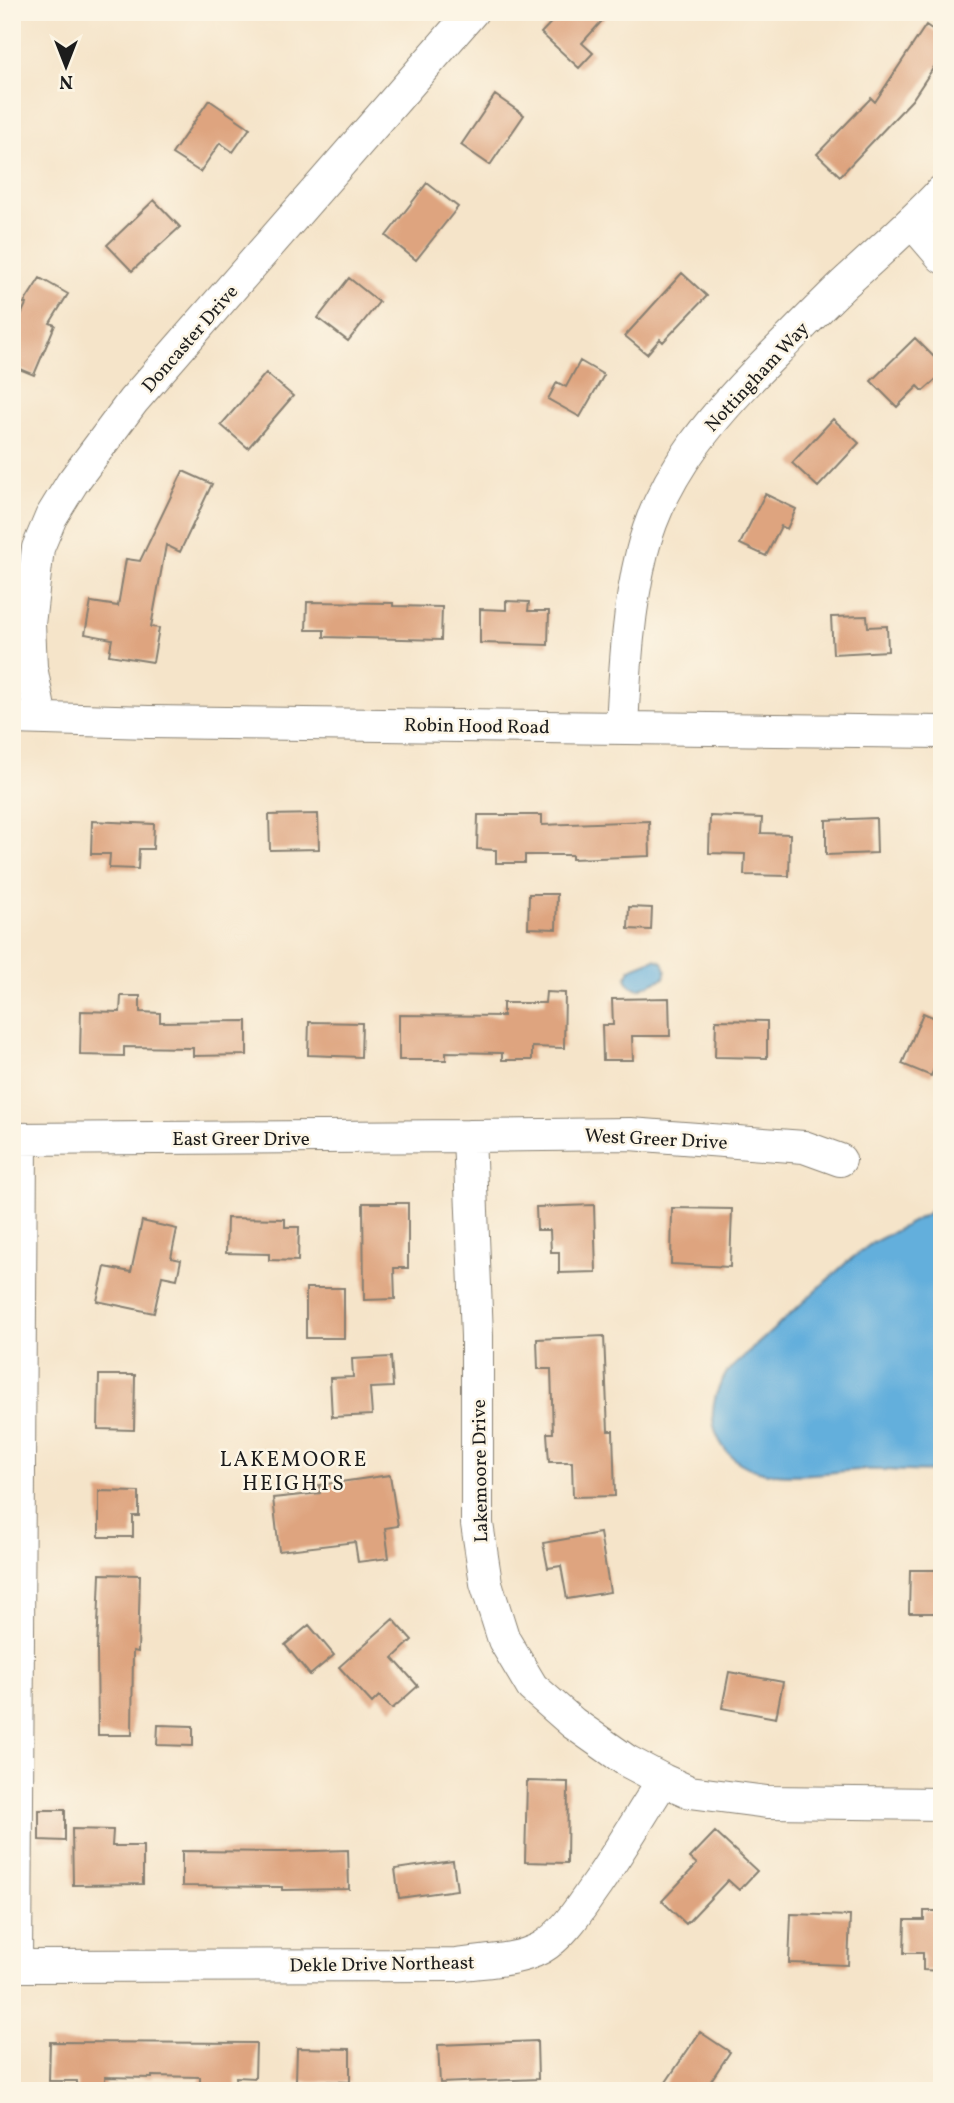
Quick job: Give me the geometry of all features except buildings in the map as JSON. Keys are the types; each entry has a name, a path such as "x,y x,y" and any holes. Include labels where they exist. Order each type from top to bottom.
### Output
{"street":[{"name":"Doncaster Drive","path":"27,719 31,667 29,624 38,548 51,517 72,483 133,401 472,12"},
{"name":"Nottingham Way","path":"622,727 631,613 642,551 674,474 736,392 941,192"},
{"path":"912,222 942,257"},
{"name":"Robin Hood Road","path":"27,719 942,732"},
{"name":"West Greer Drive","path":"469,1136 630,1133 804,1147 840,1160"},
{"name":"East Greer Drive","path":"17,1139 469,1136"},
{"name":"Lakemoore Drive","path":"469,1136 477,1336 477,1524 486,1583 504,1640 532,1687 573,1723 627,1761 690,1792 767,1802 942,1804"},
{"path":"14,1966 17,1139"},
{"name":"Dekle Drive Northeast","path":"14,1966 457,1965 512,1957 540,1948 557,1935 577,1913 663,1780"}],"water":[{"path":"655,959 663,962 666,970 664,978 639,989 630,986 626,978 630,969"},
{"path":"942,1197 942,1471 861,1470 800,1475 759,1471 741,1464 727,1452 714,1425 714,1401 727,1372 847,1262 872,1243 927,1214"}],"district":[{"name":"LAKEMOORE HEIGHTS","path":"294,1471"}]}
